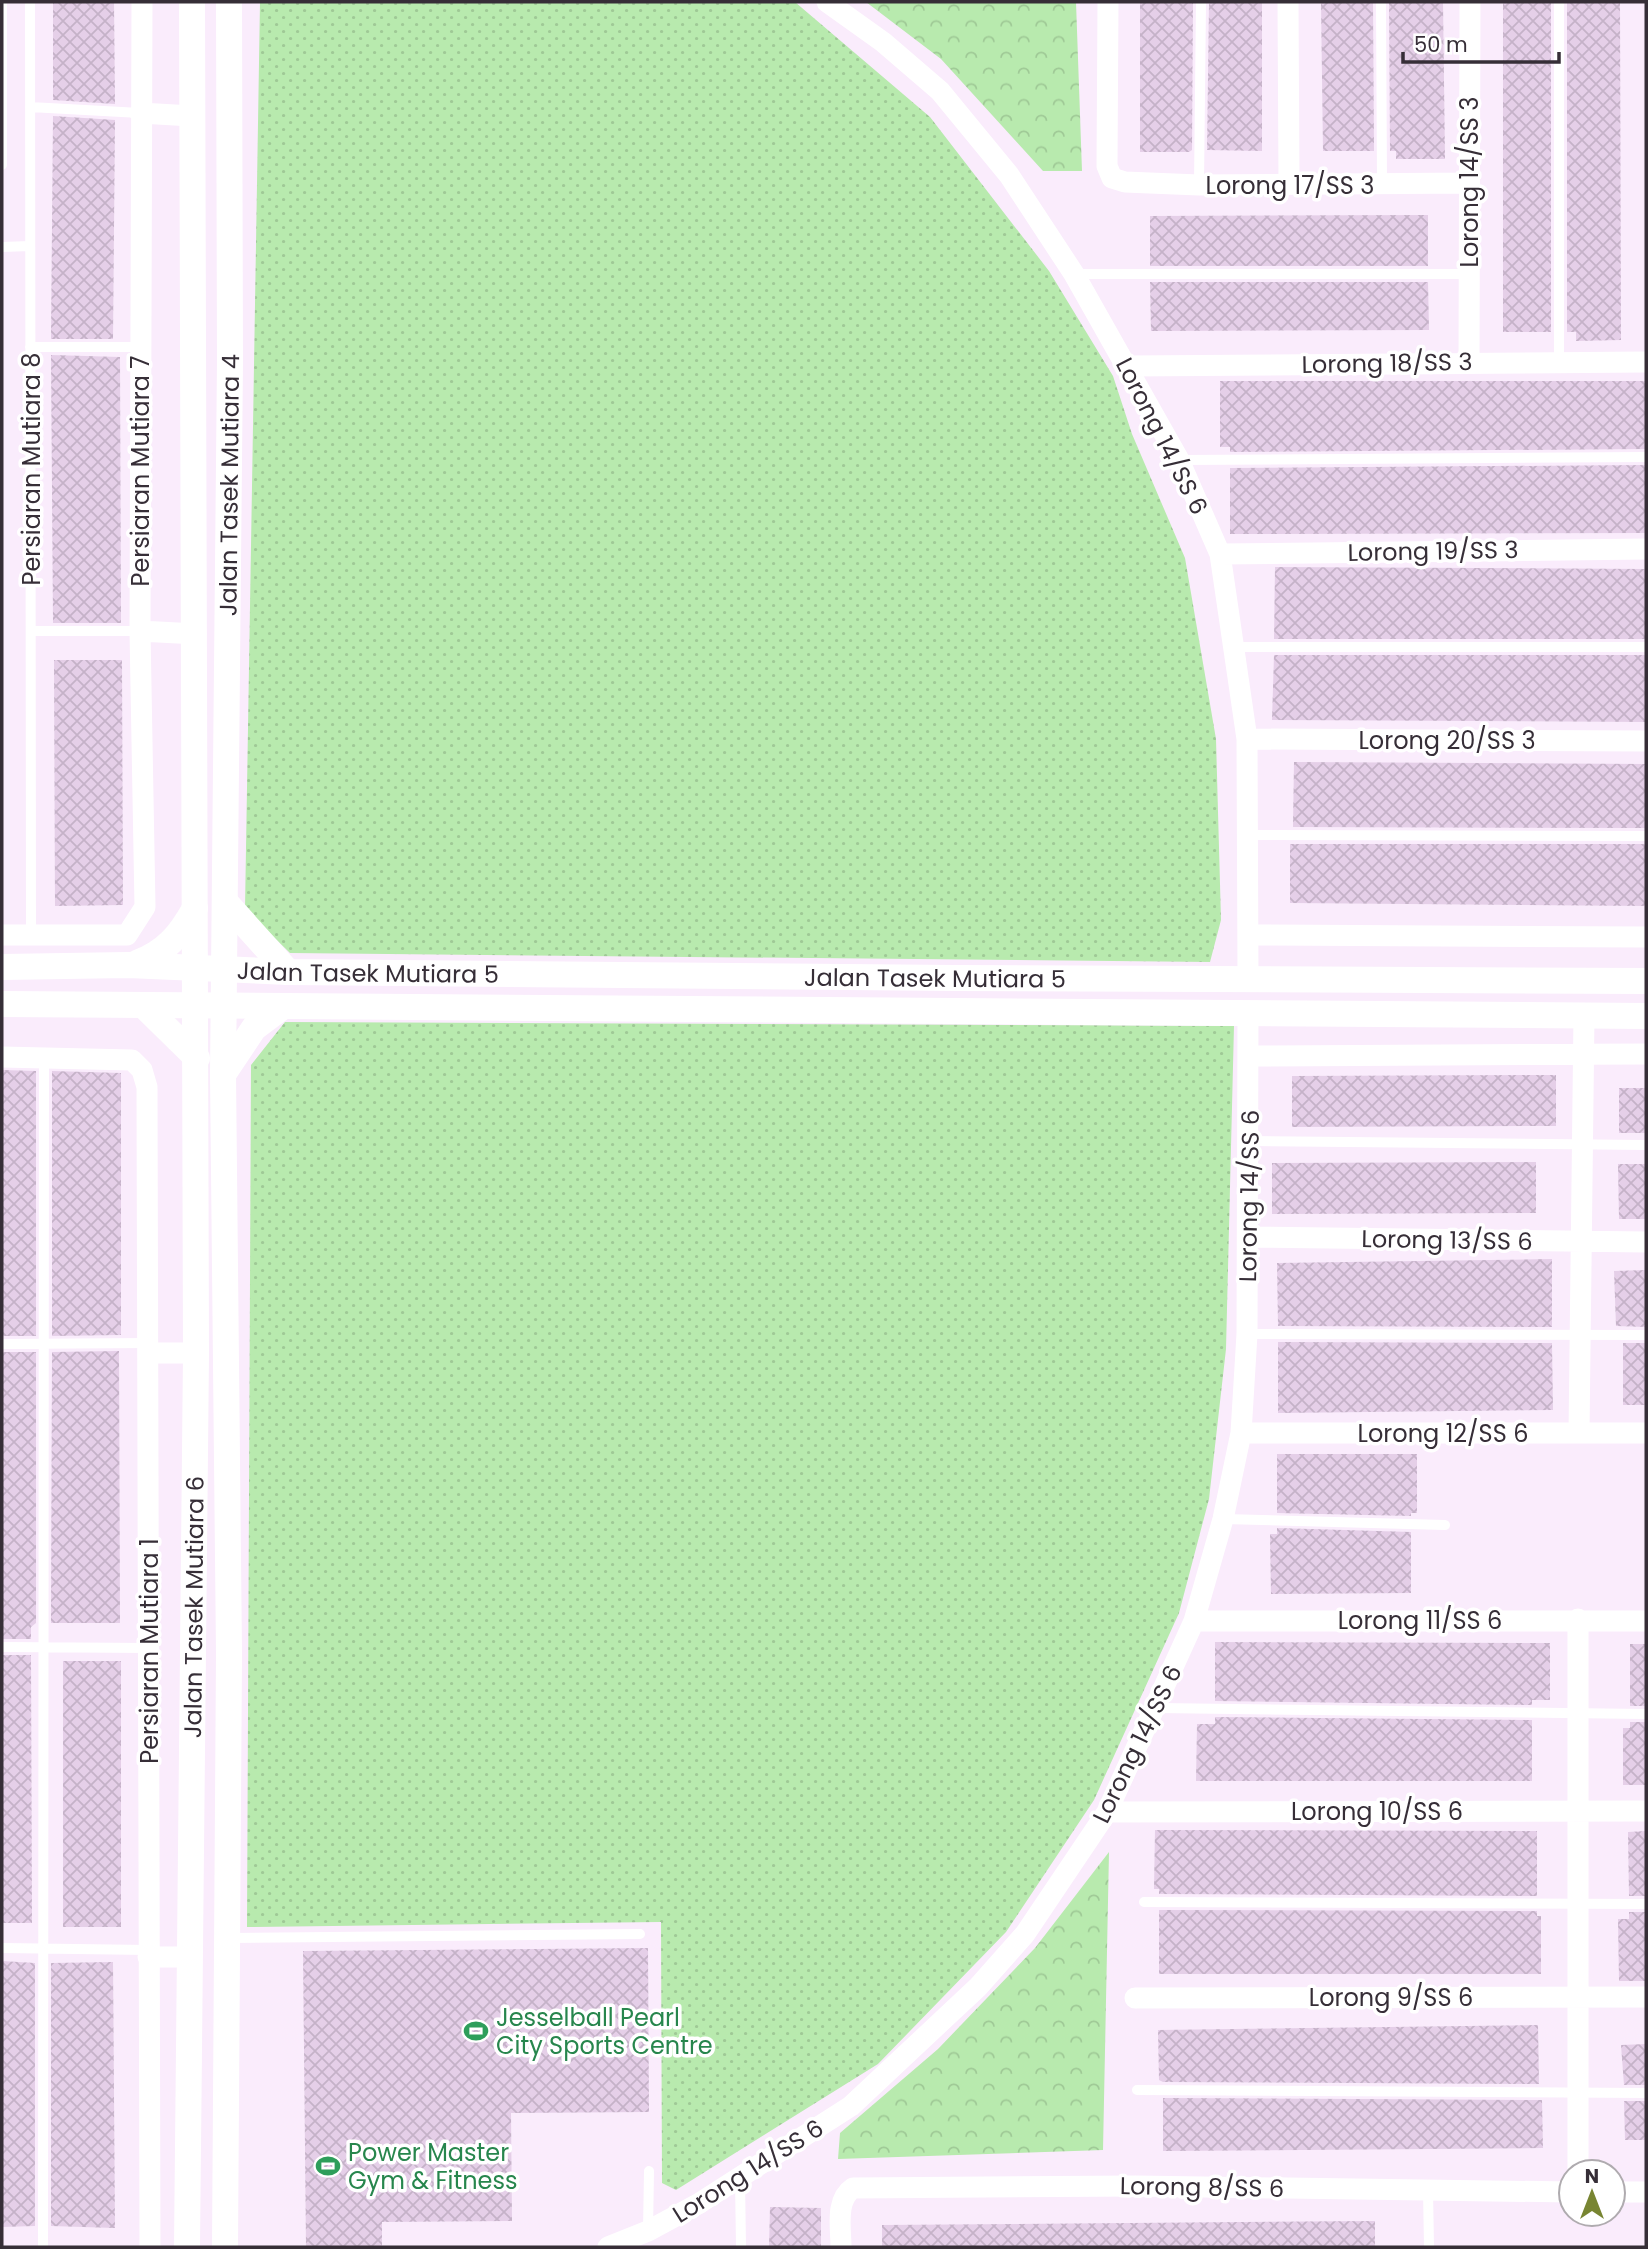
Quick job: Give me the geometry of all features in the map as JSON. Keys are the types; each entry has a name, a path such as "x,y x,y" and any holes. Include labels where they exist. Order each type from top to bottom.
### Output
{"street":[{"name":"Persiaran Mutiara 7","path":"31,936 127,935 145,906 139,347 142,2"},
{"name":"Jalan Tasek Mutiara 4","path":"192,2 197,967"},
{"name":"Jalan Tasek Mutiara 4","path":"224,969 227,904 230,361 229,2"},
{"name":"Lorong 14/SS 6","path":"827,2 883,42 940,91 1009,176 1074,274 1129,366 1179,460 1220,554 1247,739 1248,977"},
{"name":"Lorong 17/SS 3","path":"1108,2 1107,166 1112,177 1125,182 1199,186 1469,183"},
{"path":"1288,2 1289,183"},
{"name":"Lorong 14/SS 3","path":"1469,362 1470,2"},
{"path":"140,113 192,116"},
{"path":"192,360 230,361"},
{"name":"Lorong 18/SS 3","path":"1129,366 1646,362"},
{"name":"Lorong 19/SS 3","path":"1220,554 1646,549"},
{"path":"140,631 196,634"},
{"name":"Lorong 20/SS 3","path":"1247,739 1646,741"},
{"path":"227,904 288,972"},
{"path":"128,965 156,956 172,944 195,908"},
{"path":"2,935 31,936"},
{"path":"1248,935 1646,937"},
{"name":"Jalan Tasek Mutiara 5","path":"2,967 128,965 288,972 1646,981"},
{"name":"Jalan Tasek Mutiara 6","path":"187,2247 197,967"},
{"name":"Jalan Tasek Mutiara 6","path":"224,969 229,1654 225,2247"},
{"path":"956,978 959,1009"},
{"name":"Jalan Tasek Mutiara 5","path":"2,1004 1646,1016"},
{"path":"145,1007 197,1058"},
{"path":"223,1074 254,1028 282,1007"},
{"name":"Lorong 14/SS 6","path":"608,2247 648,2239 851,2106 978,1987 1025,1934 1107,1812 1157,1709 1194,1621 1223,1519 1241,1433 1247,1334 1250,1141 1248,1014"},
{"path":"1579,1433 1584,1017"},
{"path":"1250,1056 1583,1048 1646,1054"},
{"path":"2,1056 44,1058"},
{"name":"Persiaran Mutiara 1","path":"44,1058 132,1060 142,1070 148,1087 150,2247"},
{"name":"Lorong 13/SS 6","path":"1248,1237 1646,1242"},
{"path":"149,1348 196,1353"},
{"name":"Lorong 12/SS 6","path":"1241,1433 1646,1433"},
{"path":"1578,1619 1578,2158"},
{"name":"Lorong 11/SS 6","path":"1194,1621 1646,1621"},
{"path":"192,1653 229,1654"},
{"name":"Lorong 10/SS 6","path":"1107,1812 1646,1811"},
{"path":"148,1954 190,1957"},
{"name":"Lorong 9/SS 6","path":"1135,1998 1646,1997"},
{"name":"Lorong 8/SS 6","path":"841,2247 841,2204 845,2193 853,2188 1136,2186 1557,2192"},
{"path":"1627,2192 1646,2192"}],"lane":[{"path":"2,2 2,166"},
{"name":"Persiaran Mutiara 8","path":"30,2 31,936"},
{"path":"1199,186 1201,2"},
{"path":"1381,2 1381,184"},
{"path":"1559,2 1559,362"},
{"path":"30,107 140,113"},
{"path":"2,247 30,246"},
{"path":"1074,274 1469,274"},
{"path":"30,347 139,347"},
{"path":"1179,460 1646,457"},
{"path":"31,631 140,631"},
{"path":"1234,647 1646,647"},
{"path":"1249,835 1646,836"},
{"path":"43,2247 46,1646 44,1058"},
{"path":"1250,1141 1646,1145"},
{"path":"1247,1334 1646,1335"},
{"path":"2,1343 149,1348"},
{"path":"1223,1519 1446,1525"},
{"path":"2,1647 149,1648"},
{"path":"1157,1709 1646,1714"},
{"path":"1144,1902 1646,1904"},
{"path":"229,1938 640,1934"},
{"path":"2,1948 148,1954"},
{"path":"1137,2090 1646,2093"},
{"path":"648,2239 649,2172"},
{"path":"740,2180 741,2247"},
{"path":"1428,2190 1429,2247"}],"green space":[{"path":"260,2 795,2 930,117 1049,271 1113,376 1132,434 1185,558 1216,739 1221,920 1210,962 290,953 245,909"},
{"path":"866,2 1076,2 1082,171 1043,171 941,59"},
{"path":"285,1022 1234,1026 1226,1349 1209,1499 1179,1613 1094,1800 1006,1932 878,2064 676,2190 662,2183 661,1922 247,1927 251,1065"},
{"path":"1109,1852 1103,2150 838,2159 840,2133 938,2049 1035,1948"}],"building":[{"path":"53,2 114,2 115,104 53,100"},
{"path":"1140,2 1193,2 1192,150 1189,152 1140,152"},
{"path":"1209,2 1262,2 1262,151 1207,150"},
{"path":"1321,2 1373,2 1374,151 1323,151"},
{"path":"1389,2 1443,2 1445,159 1396,159 1396,151 1390,151"},
{"path":"1503,2 1551,2 1551,332 1503,332"},
{"path":"1567,2 1620,2 1621,340 1576,341 1576,332 1567,332"},
{"path":"53,116 115,120 113,339 51,339"},
{"path":"1428,215 1428,266 1150,266 1150,216"},
{"path":"1150,282 1428,282 1429,330 1151,331"},
{"path":"51,355 120,357 121,623 53,623"},
{"path":"1220,381 1646,381 1646,449 1230,452 1230,447 1220,447"},
{"path":"1646,465 1646,533 1230,534 1230,468"},
{"path":"1275,567 1646,569 1646,639 1274,639"},
{"path":"1274,655 1646,655 1646,722 1272,720"},
{"path":"54,660 122,660 123,905 55,906"},
{"path":"1294,762 1646,764 1646,828 1293,827"},
{"path":"1290,844 1646,844 1646,906 1290,903"},
{"path":"2,1070 36,1071 36,1336 2,1336"},
{"path":"52,1071 121,1073 121,1335 52,1336"},
{"path":"1556,1075 1556,1126 1292,1127 1292,1076"},
{"path":"1619,1088 1646,1088 1646,1133 1619,1133"},
{"path":"1536,1162 1536,1213 1272,1214 1272,1163"},
{"path":"1618,1164 1646,1164 1646,1219 1619,1219"},
{"path":"1552,1259 1552,1327 1278,1326 1277,1263"},
{"path":"1646,1270 1646,1327 1616,1326 1614,1271"},
{"path":"1278,1342 1552,1343 1553,1410 1278,1413"},
{"path":"1623,1343 1646,1343 1646,1405 1623,1405"},
{"path":"119,1351 120,1623 51,1623 52,1352"},
{"path":"2,1352 36,1352 36,1623 31,1627 31,1639 2,1639"},
{"path":"1277,1454 1417,1454 1417,1513 1411,1513 1411,1516 1277,1513"},
{"path":"1277,1528 1411,1532 1411,1593 1271,1594 1270,1534 1277,1534"},
{"path":"1215,1642 1550,1643 1550,1700 1532,1700 1532,1705 1215,1701"},
{"path":"1630,1644 1646,1644 1646,1706 1630,1706"},
{"path":"2,1655 31,1655 32,1923 2,1923"},
{"path":"63,1661 121,1661 121,1927 63,1927"},
{"path":"1215,1717 1532,1720 1532,1781 1196,1781 1197,1724 1215,1724"},
{"path":"1630,1722 1646,1722 1646,1785 1623,1785 1623,1728 1630,1728"},
{"path":"1155,1830 1537,1831 1537,1896 1159,1894 1159,1889 1154,1889"},
{"path":"1646,1831 1646,1896 1629,1896 1628,1832"},
{"path":"1159,1910 1537,1911 1537,1916 1541,1916 1541,1974 1159,1974"},
{"path":"1629,1912 1646,1912 1646,1981 1619,1981 1618,1919 1629,1919"},
{"name":"Jesselball Pearl City Sports Centre","path":"648,1948 649,2112 511,2113 512,2221 382,2222 382,2247 306,2247 303,1951"},
{"path":"2,1961 35,1963 35,2226 2,2227"},
{"path":"113,1962 115,2228 51,2226 51,1963"},
{"path":"1538,2025 1539,2084 1159,2080 1158,2030"},
{"path":"1646,2044 1646,2085 1624,2085 1621,2045"},
{"path":"1163,2098 1542,2100 1543,2148 1163,2151"},
{"path":"1624,2101 1646,2101 1646,2140 1625,2140"},
{"path":"770,2207 821,2208 821,2247 769,2247"},
{"path":"1375,2221 1375,2247 882,2247 882,2225"}],"place":[{"name":"Jesselball Pearl City Sports Centre","path":"476,2031"},
{"name":"Power Master Gym & Fitness","path":"328,2166"}]}
